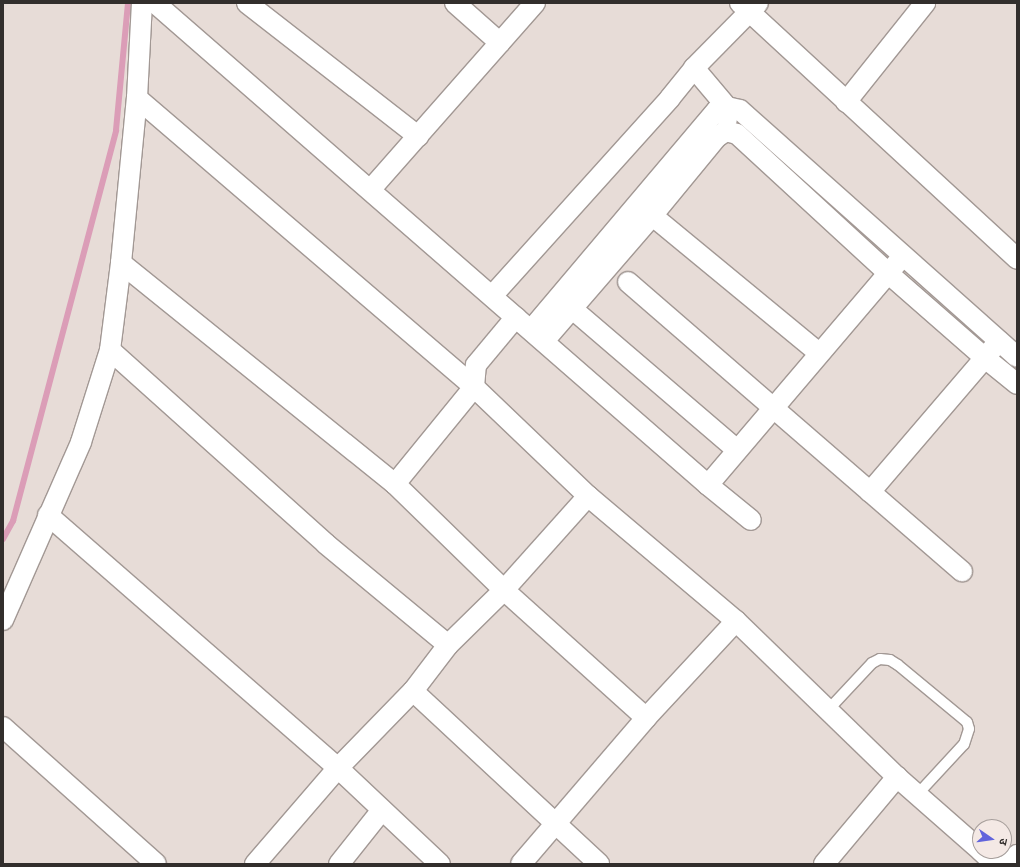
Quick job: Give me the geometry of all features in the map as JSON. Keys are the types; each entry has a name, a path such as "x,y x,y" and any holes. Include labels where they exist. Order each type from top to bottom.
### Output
{"street":[{"path":"3,620 81,442 110,350 121,262 137,98 142,3"},
{"path":"155,3 708,485 751,520"},
{"path":"247,3 418,136"},
{"path":"455,3 500,43"},
{"path":"371,190 535,3"},
{"path":"846,102 925,3"},
{"path":"492,296 670,98 694,68 750,6 846,102 1017,259"},
{"path":"694,68 727,107 726,132"},
{"path":"137,98 474,387 588,496 736,621 829,709 896,777 972,844"},
{"path":"646,210 717,110 727,107 740,110 902,257 1017,357"},
{"path":"537,336 646,210 717,137 726,132 737,134 889,274 1017,384"},
{"path":"646,210 819,353"},
{"path":"708,485 902,257"},
{"path":"121,262 396,484 504,590 646,718"},
{"path":"628,282 962,571"},
{"path":"565,303 737,450"},
{"path":"396,484 474,387 476,365 516,317"},
{"path":"870,492 999,341"},
{"path":"110,350 326,544 448,645"},
{"path":"255,864 338,768 413,691 448,645 504,590 588,496"},
{"path":"48,515 338,768 440,864"},
{"path":"521,864 646,718 736,621"},
{"path":"413,691 555,825 599,864"},
{"path":"3,727 156,864"},
{"path":"824,864 896,777"},
{"path":"338,864 382,810"},
{"path":"1008,864 1017,855"}],"lane":[{"path":"829,709 872,663 880,659 898,665 967,722 968,736 964,744 917,795"}],"waterway":[{"path":"3,539 13,521 116,130 128,3"}]}
